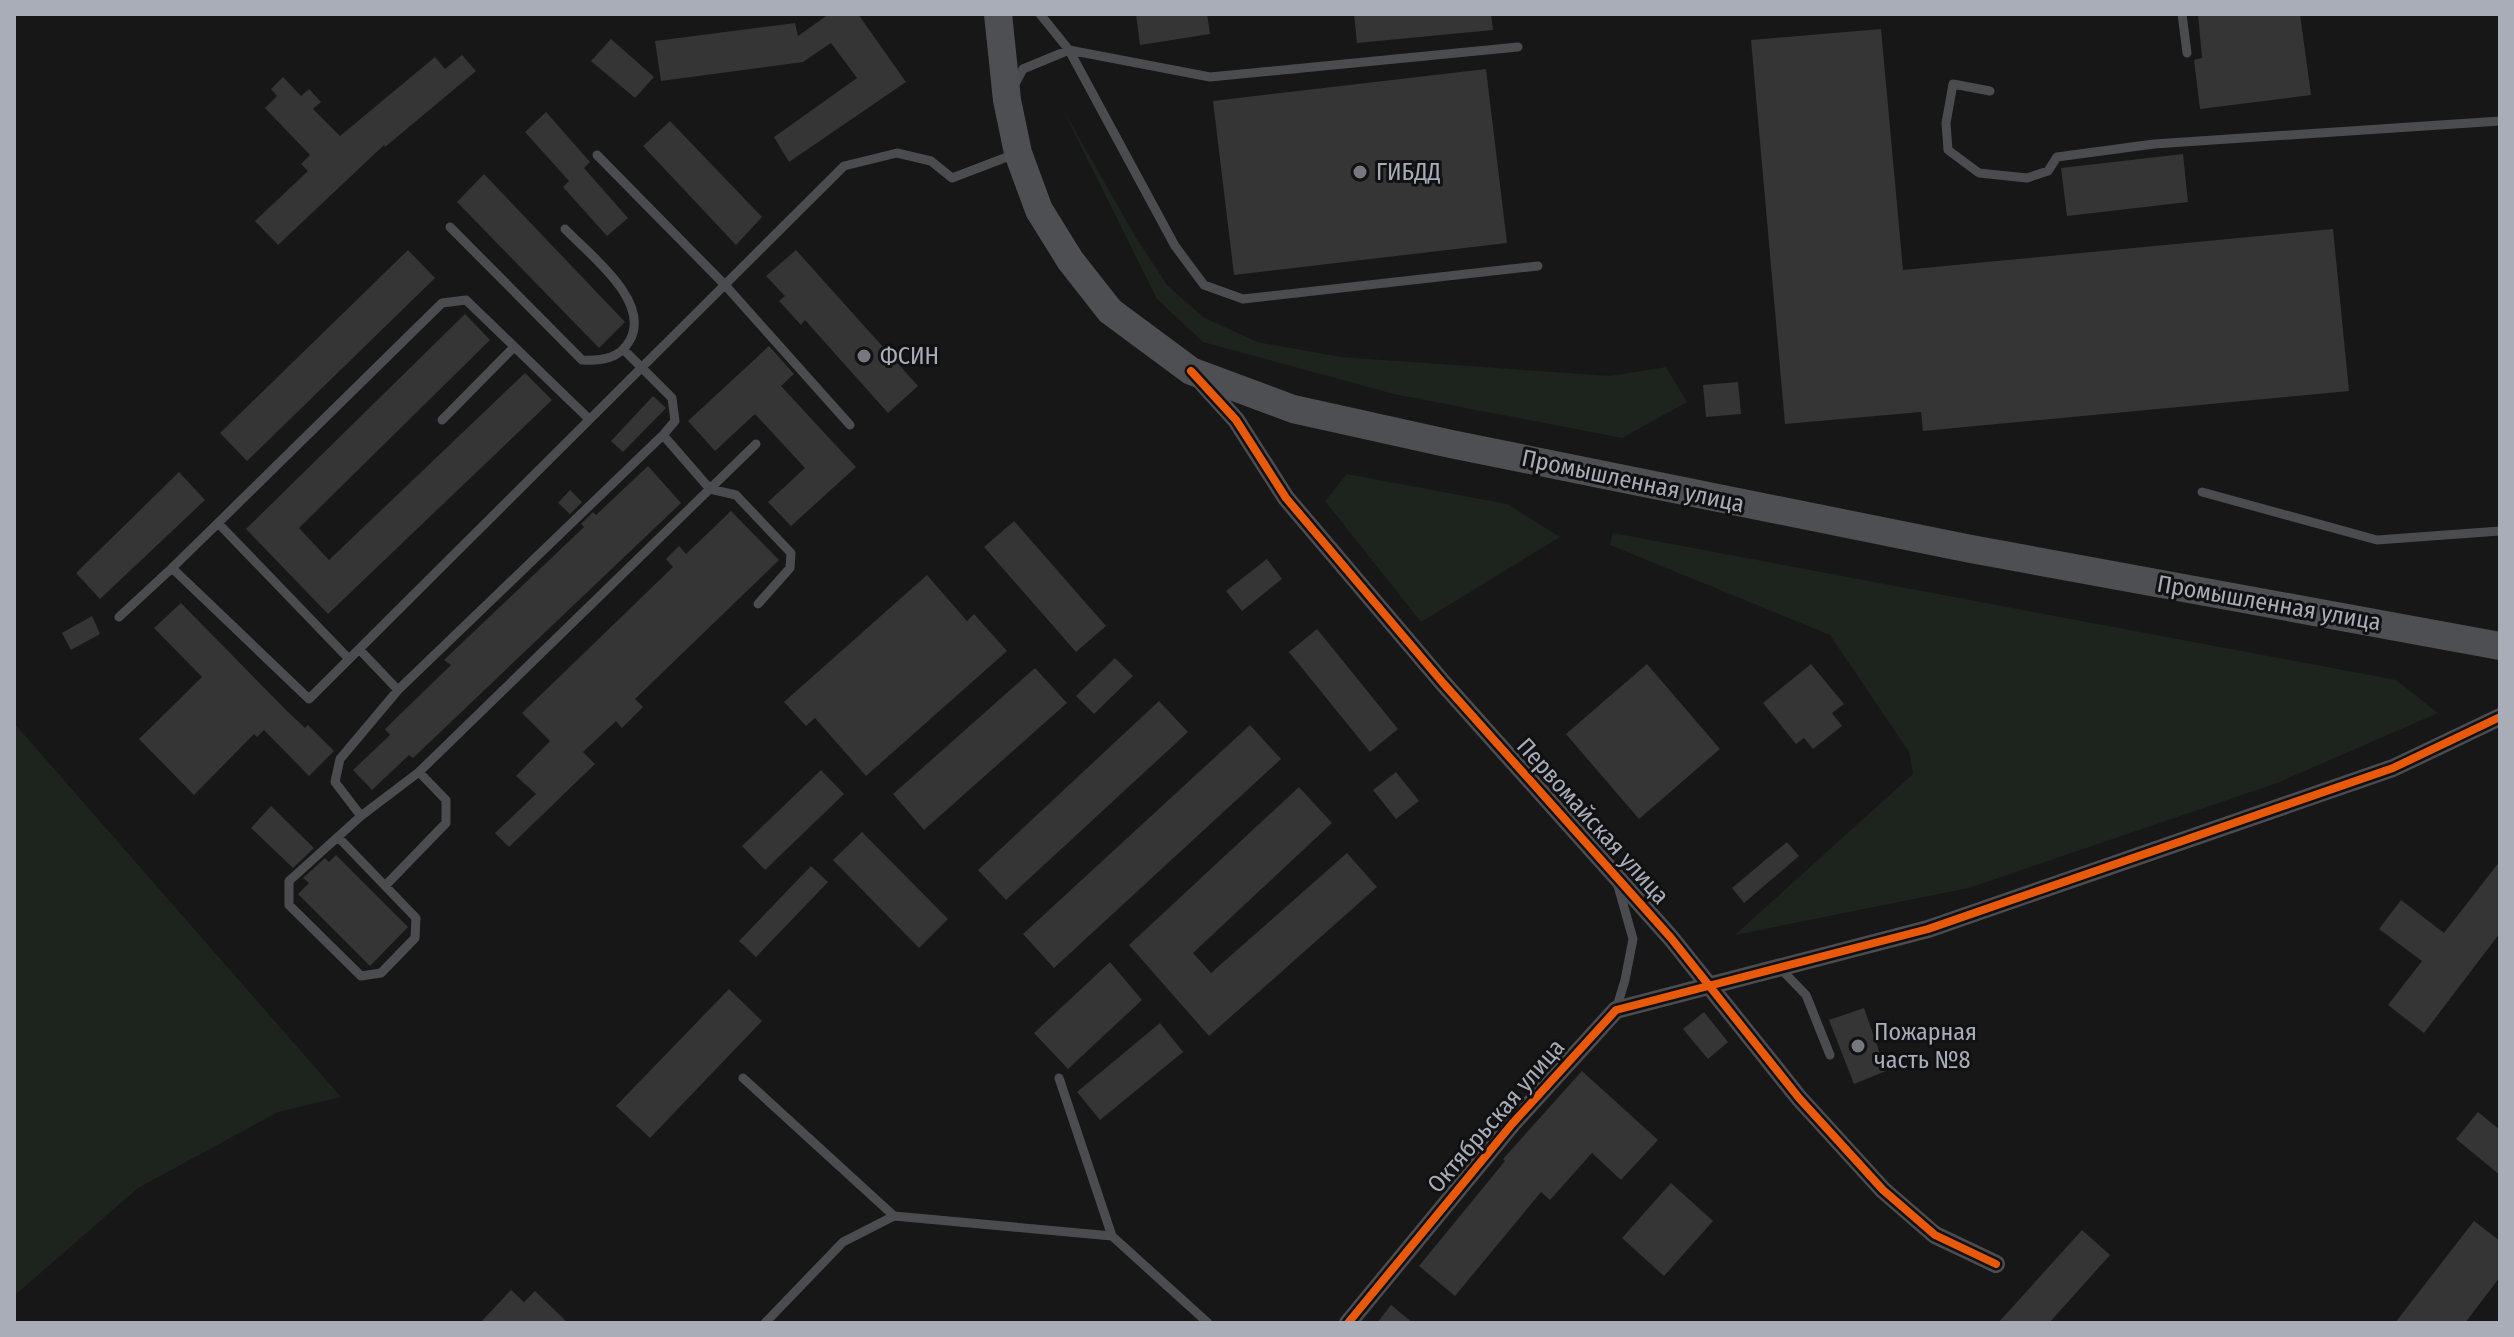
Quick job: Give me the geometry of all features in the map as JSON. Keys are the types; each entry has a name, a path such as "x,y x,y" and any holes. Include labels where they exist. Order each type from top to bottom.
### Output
{"main road":[{"name":"Промышленная улица","path":"998,14 1007,100 1018,153 1039,210 1070,260 1110,311 1191,371 1293,409 1495,453 1971,549 2500,646"}],"street":[{"name":"Первомайская улица","path":"1191,371 1236,420 1286,498 1443,683 1671,938 1799,1098 1883,1190 1935,1235 1996,1264"},
{"path":"1616,1010 1928,929 2393,768 2500,717"},
{"name":"Октябрьская улица","path":"1348,1323 1512,1124 1616,1010"}],"lane":[{"path":"1040,14 1069,50 1175,246 1204,285 1243,299 1538,266"},
{"path":"2182,14 2187,53"},
{"path":"1007,100 1023,69 1069,50 1210,77 1518,47"},
{"path":"1990,91 1953,84 1946,123 1948,150 1979,173 2027,178 2048,171 2057,157 2154,144 2500,121"},
{"path":"172,568 309,699 844,166 897,153 931,161 952,178 1018,153"},
{"path":"597,155 725,285 850,425"},
{"path":"450,227 582,360 602,361 624,350 633,335 634,313 628,295 565,229"},
{"path":"119,617 442,303 466,300 589,419"},
{"path":"442,420 514,347"},
{"path":"361,816 335,782 340,759 398,690 675,421 672,398 624,350"},
{"path":"663,435 710,489 736,495 791,553 790,568 758,604"},
{"path":"338,837 416,918 415,938 381,973 361,976 289,905 289,881 361,816 419,772 756,444"},
{"path":"2202,492 2377,540 2500,531"},
{"path":"218,523 349,659"},
{"path":"359,649 398,690"},
{"path":"385,886 446,823 446,800 419,772"},
{"path":"1615,875 1633,939 1616,1010"},
{"path":"1779,967 1806,995 1830,1055"},
{"path":"743,1078 894,1216"},
{"path":"1059,1078 1112,1236 1208,1323"},
{"path":"765,1323 843,1242 894,1216 1112,1236"}],"shaded area":[{"path":"1062,108 1135,236 1167,285 1203,317 1257,342 1340,357 1610,376 1666,367 1687,402 1622,438 1394,394 1203,342 1157,299"},
{"path":"1347,474 1507,504 1560,537 1421,622 1325,501"},
{"path":"1613,533 2396,680 2438,713 2277,783 1969,888 1735,935 1913,774 1909,752 1830,635 1610,545"},
{"path":"14,723 341,1097 278,1112 138,1188 14,1296"}],"building":[{"path":"829,14 858,14 906,82 789,162 774,137 857,78 831,43 803,62 661,81 655,41 795,23 798,36"},
{"path":"1136,14 1207,14 1210,34 1140,45"},
{"path":"1354,14 1491,14 1493,30 1357,43"},
{"path":"2198,14 2300,14 2311,95 2200,109 2194,60 2202,58"},
{"path":"1881,29 1903,270 2333,229 2349,391 1923,431 1921,412 1785,424 1751,40"},
{"path":"611,39 654,77 635,98 591,61"},
{"path":"462,55 476,71 384,145 278,245 255,221 308,171 301,164 310,155 265,108 277,96 271,89 283,77 301,96 309,89 321,102 313,109 340,136 435,57 445,69"},
{"name":"ГИБДД","path":"1486,69 1507,243 1234,275 1213,101"},
{"path":"546,112 590,162 584,168 628,218 607,236 563,187 569,181 525,132"},
{"path":"670,121 762,217 736,245 643,146"},
{"path":"2183,154 2188,202 2067,216 2061,168"},
{"path":"484,174 625,322 599,348 457,202"},
{"path":"408,250 435,278 247,461 220,433"},
{"name":"ФСИН","path":"796,250 918,386 888,413 805,320 801,325 779,301 785,296 766,276"},
{"path":"465,314 490,340 299,528 329,560 525,373 552,400 328,614 246,529"},
{"path":"769,346 794,374 781,386 856,467 791,526 768,502 805,468 755,414 715,451 688,421"},
{"path":"1738,382 1741,414 1706,417 1703,385"},
{"path":"653,396 666,408 623,452 611,441"},
{"path":"648,466 681,503 413,758 409,755 372,790 353,770 390,735 385,729 451,665 444,660 584,527 581,524 593,512 596,515"},
{"path":"179,472 205,500 100,599 76,573"},
{"path":"570,490 582,502 570,514 558,503"},
{"path":"731,511 779,560 635,699 643,707 622,728 616,721 583,752 595,764 509,847 495,833 536,794 516,776 550,741 522,713 673,567 666,559 679,546 686,554"},
{"path":"1014,521 1106,626 1076,652 984,547"},
{"path":"1267,559 1282,579 1242,611 1226,591"},
{"path":"927,575 967,621 974,614 1007,651 866,776 815,718 806,726 784,702"},
{"path":"181,603 286,710 305,728 308,725 334,751 309,776 264,730 257,737 254,734 194,795 139,739 202,677 154,628"},
{"path":"92,616 100,634 71,650 62,633"},
{"path":"1317,629 1398,729 1370,752 1289,652"},
{"path":"1115,658 1133,676 1094,714 1076,696"},
{"path":"1647,664 1720,749 1639,819 1566,734"},
{"path":"1811,664 1844,704 1832,713 1842,726 1813,749 1804,738 1796,744 1763,703"},
{"path":"1035,668 1067,703 924,830 893,794"},
{"path":"1159,701 1188,732 1006,900 978,870"},
{"path":"1250,725 1281,759 1054,968 1023,934"},
{"path":"821,770 844,794 765,870 742,846"},
{"path":"1396,772 1419,801 1396,819 1373,790"},
{"path":"1299,787 1332,823 1193,953 1211,973 1347,853 1377,887 1209,1036 1129,945"},
{"path":"271,806 314,848 293,868 251,828"},
{"path":"862,832 948,919 919,948 833,860"},
{"path":"1787,842 1799,856 1744,903 1732,888"},
{"path":"336,855 408,927 370,966 298,894 309,883 303,878 325,858 329,862"},
{"path":"2500,861 2500,933 2424,1033 2388,1005 2422,961 2379,929 2401,900 2444,933"},
{"path":"811,866 828,882 756,957 739,941"},
{"path":"1110,962 1142,1000 1068,1069 1034,1033"},
{"path":"729,989 762,1021 650,1138 616,1106"},
{"name":"Пожарная часть №8","path":"1864,1008 1886,1071 1854,1084 1829,1020"},
{"path":"1704,1012 1728,1042 1708,1059 1683,1029"},
{"path":"1160,1023 1183,1052 1100,1120 1077,1092"},
{"path":"1582,1071 1658,1140 1621,1180 1592,1153 1550,1200 1541,1192 1455,1296 1419,1266 1505,1161 1503,1159"},
{"path":"2478,1112 2500,1130 2500,1175 2456,1139"},
{"path":"1671,1183 1713,1221 1664,1276 1622,1238"},
{"path":"2474,1221 2500,1241 2500,1277 2465,1323 2395,1323"},
{"path":"2082,1230 2110,1255 2049,1323 1998,1323"},
{"path":"511,1290 524,1302 535,1291 568,1323 480,1323"},
{"path":"1391,1305 1413,1323 1377,1323"}],"cycle path":[{"path":"1191,371 1236,420 1286,498 1443,683 1671,938 1799,1098 1883,1190 1935,1235 1996,1264"},
{"path":"1348,1323 1512,1124 1616,1010 1928,929 2393,768 2500,717"}],"place":[{"name":"ГИБДД","path":"1360,172"},
{"name":"ФСИН","path":"864,356"},
{"name":"Пожарная часть №8","path":"1858,1046"}]}
